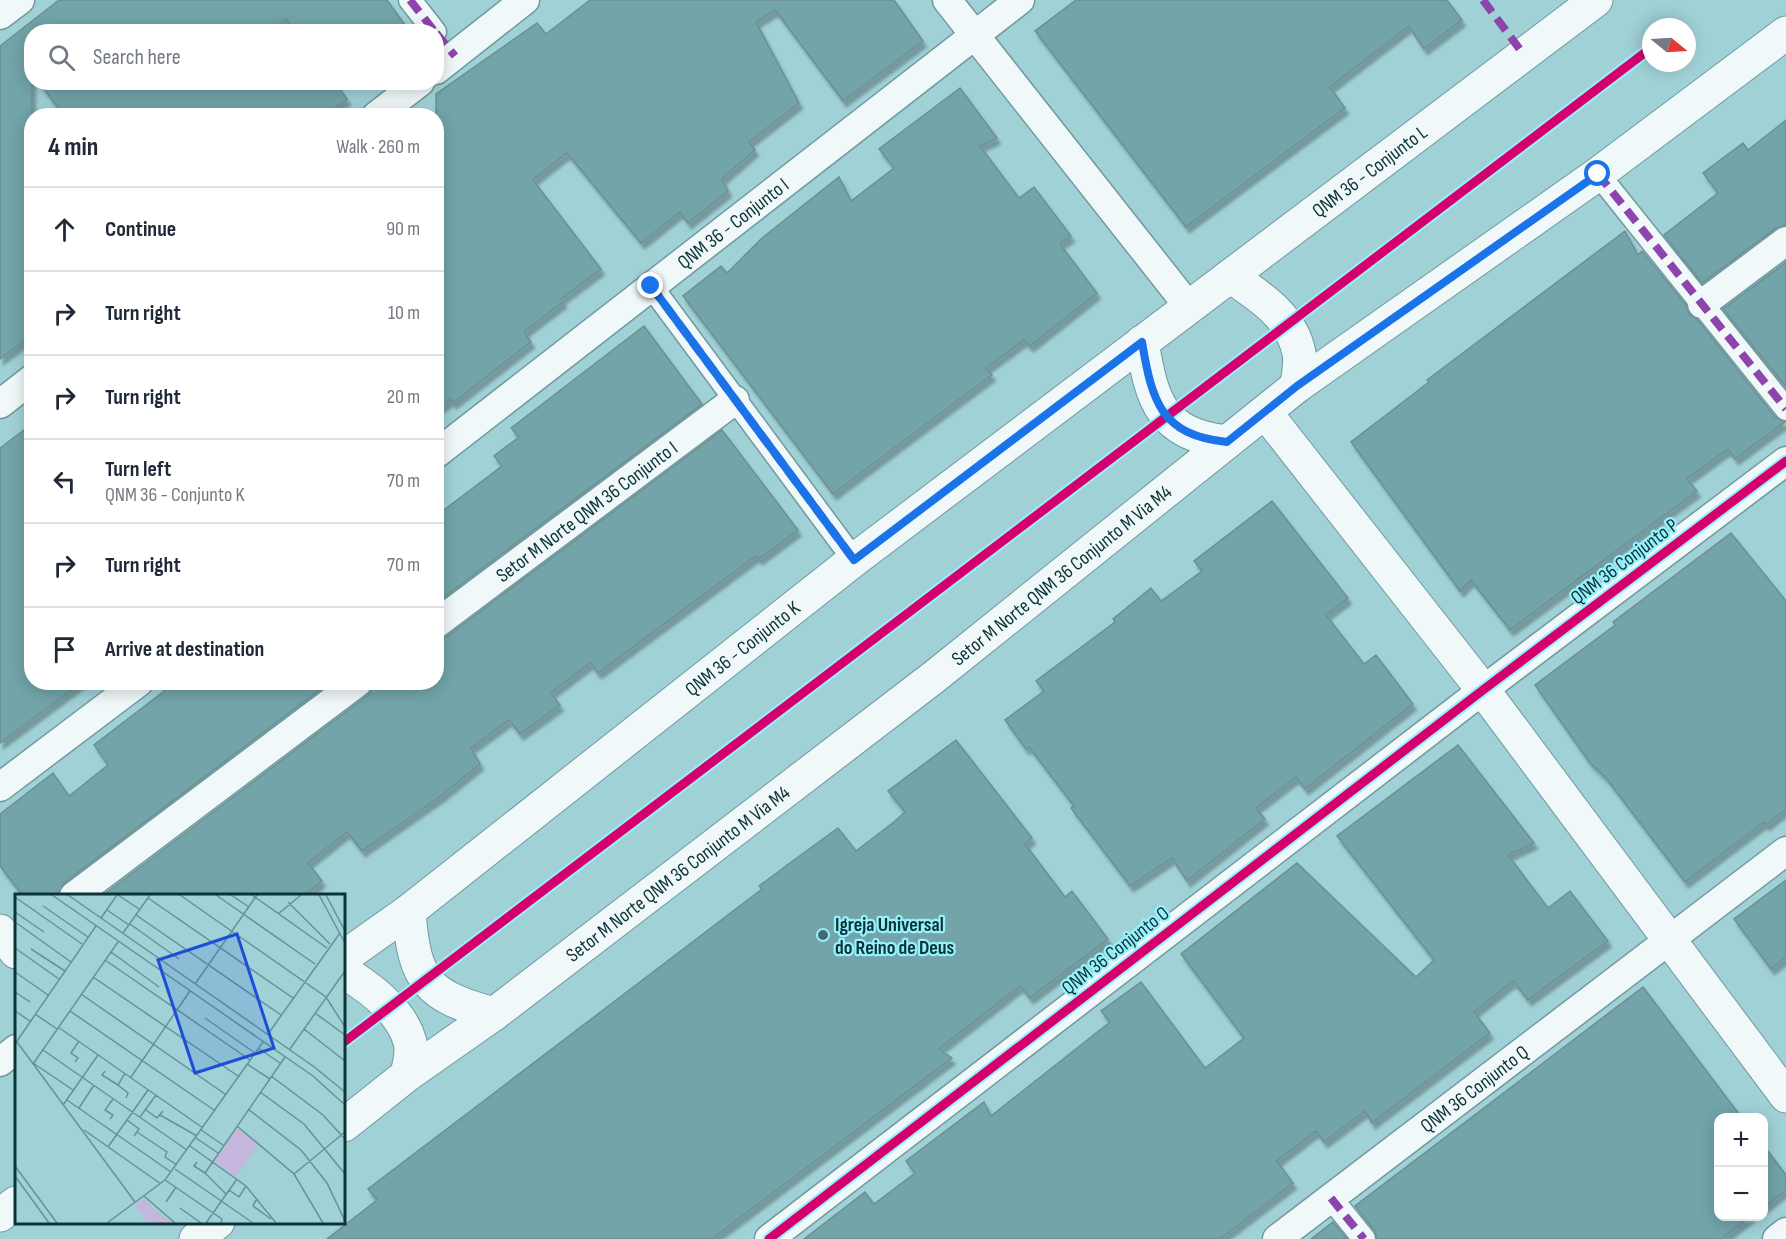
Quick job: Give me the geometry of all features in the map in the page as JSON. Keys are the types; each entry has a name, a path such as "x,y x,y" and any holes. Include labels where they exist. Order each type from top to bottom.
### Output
{"main road":[{"name":"QNM 36 - Conjunto L","path":"1142,342 1596,0"},
{"name":"Setor M Norte QNM 36 Conjunto M Via M4","path":"345,1124 407,1075 494,1014 934,677 1297,386 1598,174 1786,33"},
{"path":"1230,276 1267,302 1289,324 1300,354 1297,386"},
{"path":"1142,342 1149,384 1167,416 1178,427 1201,439 1227,442"},
{"name":"QNM 36 - Conjunto K","path":"345,956 409,911 854,560 1142,342"},
{"path":"1265,412 1483,690 1786,1096"},
{"path":"409,911 412,945 425,982 444,996 469,1007 494,1014"},
{"path":"345,973 372,991 400,1021 410,1041 411,1054 407,1075"},
{"path":"0,1215 15,1204"}],"street":[{"path":"0,15 20,0"},
{"path":"410,0 430,24"},
{"path":"446,63 525,0"},
{"path":"947,0 1189,307"},
{"name":"QNM 36 - Conjunto I","path":"444,448 973,34 1020,0"},
{"path":"386,108 410,90"},
{"path":"1598,174 1786,409"},
{"path":"1702,304 1786,241"},
{"path":"651,286 854,560"},
{"path":"0,404 24,385"},
{"name":"Setor M Norte QNM 36 Conjunto I","path":"444,618 735,400"},
{"name":"QNM 36 Conjunto P","path":"1483,690 1786,461"},
{"path":"0,787 128,690"},
{"path":"77,894 347,690"},
{"name":"QNM 36 Conjunto O","path":"769,1239 1483,690"},
{"name":"QNM 36 Conjunto Q","path":"1277,1239 1786,851"},
{"path":"0,1062 15,1050"},
{"path":"1331,1198 1364,1239"},
{"path":"1777,1239 1786,1232"}],"building":[{"path":"59,0 387,0 404,24 289,24 286,19 279,24 28,24"},
{"path":"590,0 894,0 923,41 843,101 775,10 756,22 799,103 749,142 755,150 722,179 728,191 688,223 680,212 641,243 567,153 533,180 601,269 561,299 563,302 524,332 531,342 453,403 451,399 444,404 444,108 436,108 436,94 537,23 546,34"},
{"path":"1076,0 1447,0 1462,20 1424,49 1409,26 1330,87 1345,108 1186,227 1035,31"},
{"path":"24,27 24,90 32,90 32,108 24,108 24,341 0,359 0,46"},
{"path":"960,88 997,138 980,146 1019,198 1034,187 1071,236 1060,244 1097,293 1030,346 1024,340 986,368 992,375 833,494 683,296 721,266 727,273 762,238 839,177 851,201 894,168 879,149"},
{"path":"45,90 341,90 347,99 335,108 58,108"},
{"path":"1786,120 1786,225 1776,228 1702,283 1664,235 1718,193 1703,173 1743,143 1748,150"},
{"path":"1625,231 1638,255 1642,251 1686,305 1689,314 1697,319 1775,417 1785,422 1735,459 1728,449 1687,479 1697,491 1510,630 1471,580 1460,591 1351,442 1429,382 1427,380"},
{"path":"1786,262 1786,387 1723,309"},
{"path":"644,326 702,404 444,597 444,510 502,466 494,456 519,437 511,428"},
{"path":"24,430 24,690 71,690 0,743 0,448"},
{"path":"722,430 798,530 759,559 756,556 598,673 590,663 551,693 560,705 520,734 509,720 471,748 480,764 442,795 362,851 347,832 308,863 322,881 306,894 105,894 368,695 370,690 444,690 444,638"},
{"path":"1272,501 1348,598 1326,615 1364,664 1376,655 1413,704 1305,789 1296,777 1256,808 1265,819 1187,881 1172,858 1130,886 1071,808 1074,806 1029,747 1026,749 1005,720 1044,691 1036,681 1115,622 1113,619 1151,588 1161,601 1202,571 1194,561"},
{"path":"1731,533 1786,601 1786,809 1766,825 1764,822 1685,882 1606,778 1590,763 1535,685 1615,625 1613,622"},
{"path":"166,690 319,690 64,883 59,894 21,894 0,866 0,814 53,773 69,796 108,765 94,745"},
{"path":"956,740 1032,838 1025,844 1065,897 1072,891 1108,939 1030,998 1020,986 939,1049 952,1058 712,1239 327,1239 377,1200 368,1189 762,889 759,886 798,857 838,828 856,851 895,821 905,812 888,791"},
{"path":"1458,745 1534,843 1508,855 1548,908 1570,891 1608,941 1528,1000 1513,981 1474,1012 1490,1033 1372,1123 1365,1111 1324,1142 1316,1131 1277,1161 1293,1183 1220,1239 804,1239 865,1192 874,1204 915,1173 906,1161 984,1102 991,1116 1110,1022 1101,1011 1141,982 1205,1068 1244,1038 1181,954 1297,863 1416,977 1434,960 1337,836"},
{"path":"1786,880 1786,957 1771,969 1734,919"},
{"path":"1643,987 1738,1113 1714,1113 1714,1221 1744,1221 1721,1239 1377,1239 1375,1231 1355,1206"},
{"path":"1768,1151 1786,1175 1786,1190 1768,1204"},
{"path":"1333,1222 1347,1239 1311,1239"}],"marked path":[{"path":"410,0 429,24"},
{"path":"1483,0 1524,55"},
{"path":"444,43 455,56"},
{"path":"1598,174 1786,409"},
{"path":"651,286 854,560"},
{"path":"1331,1198 1364,1239"}],"cycle path":[{"path":"345,1041 1642,55"},
{"path":"769,1239 1483,690 1786,461"}],"place":[{"name":"Igreja Universal do Reino de Deus","path":"823,935"}],"route":[{"path":"651,286 854,560 1142,342 1149,384 1160,408 1178,427 1201,439 1227,442 1297,386 1598,174"}]}
